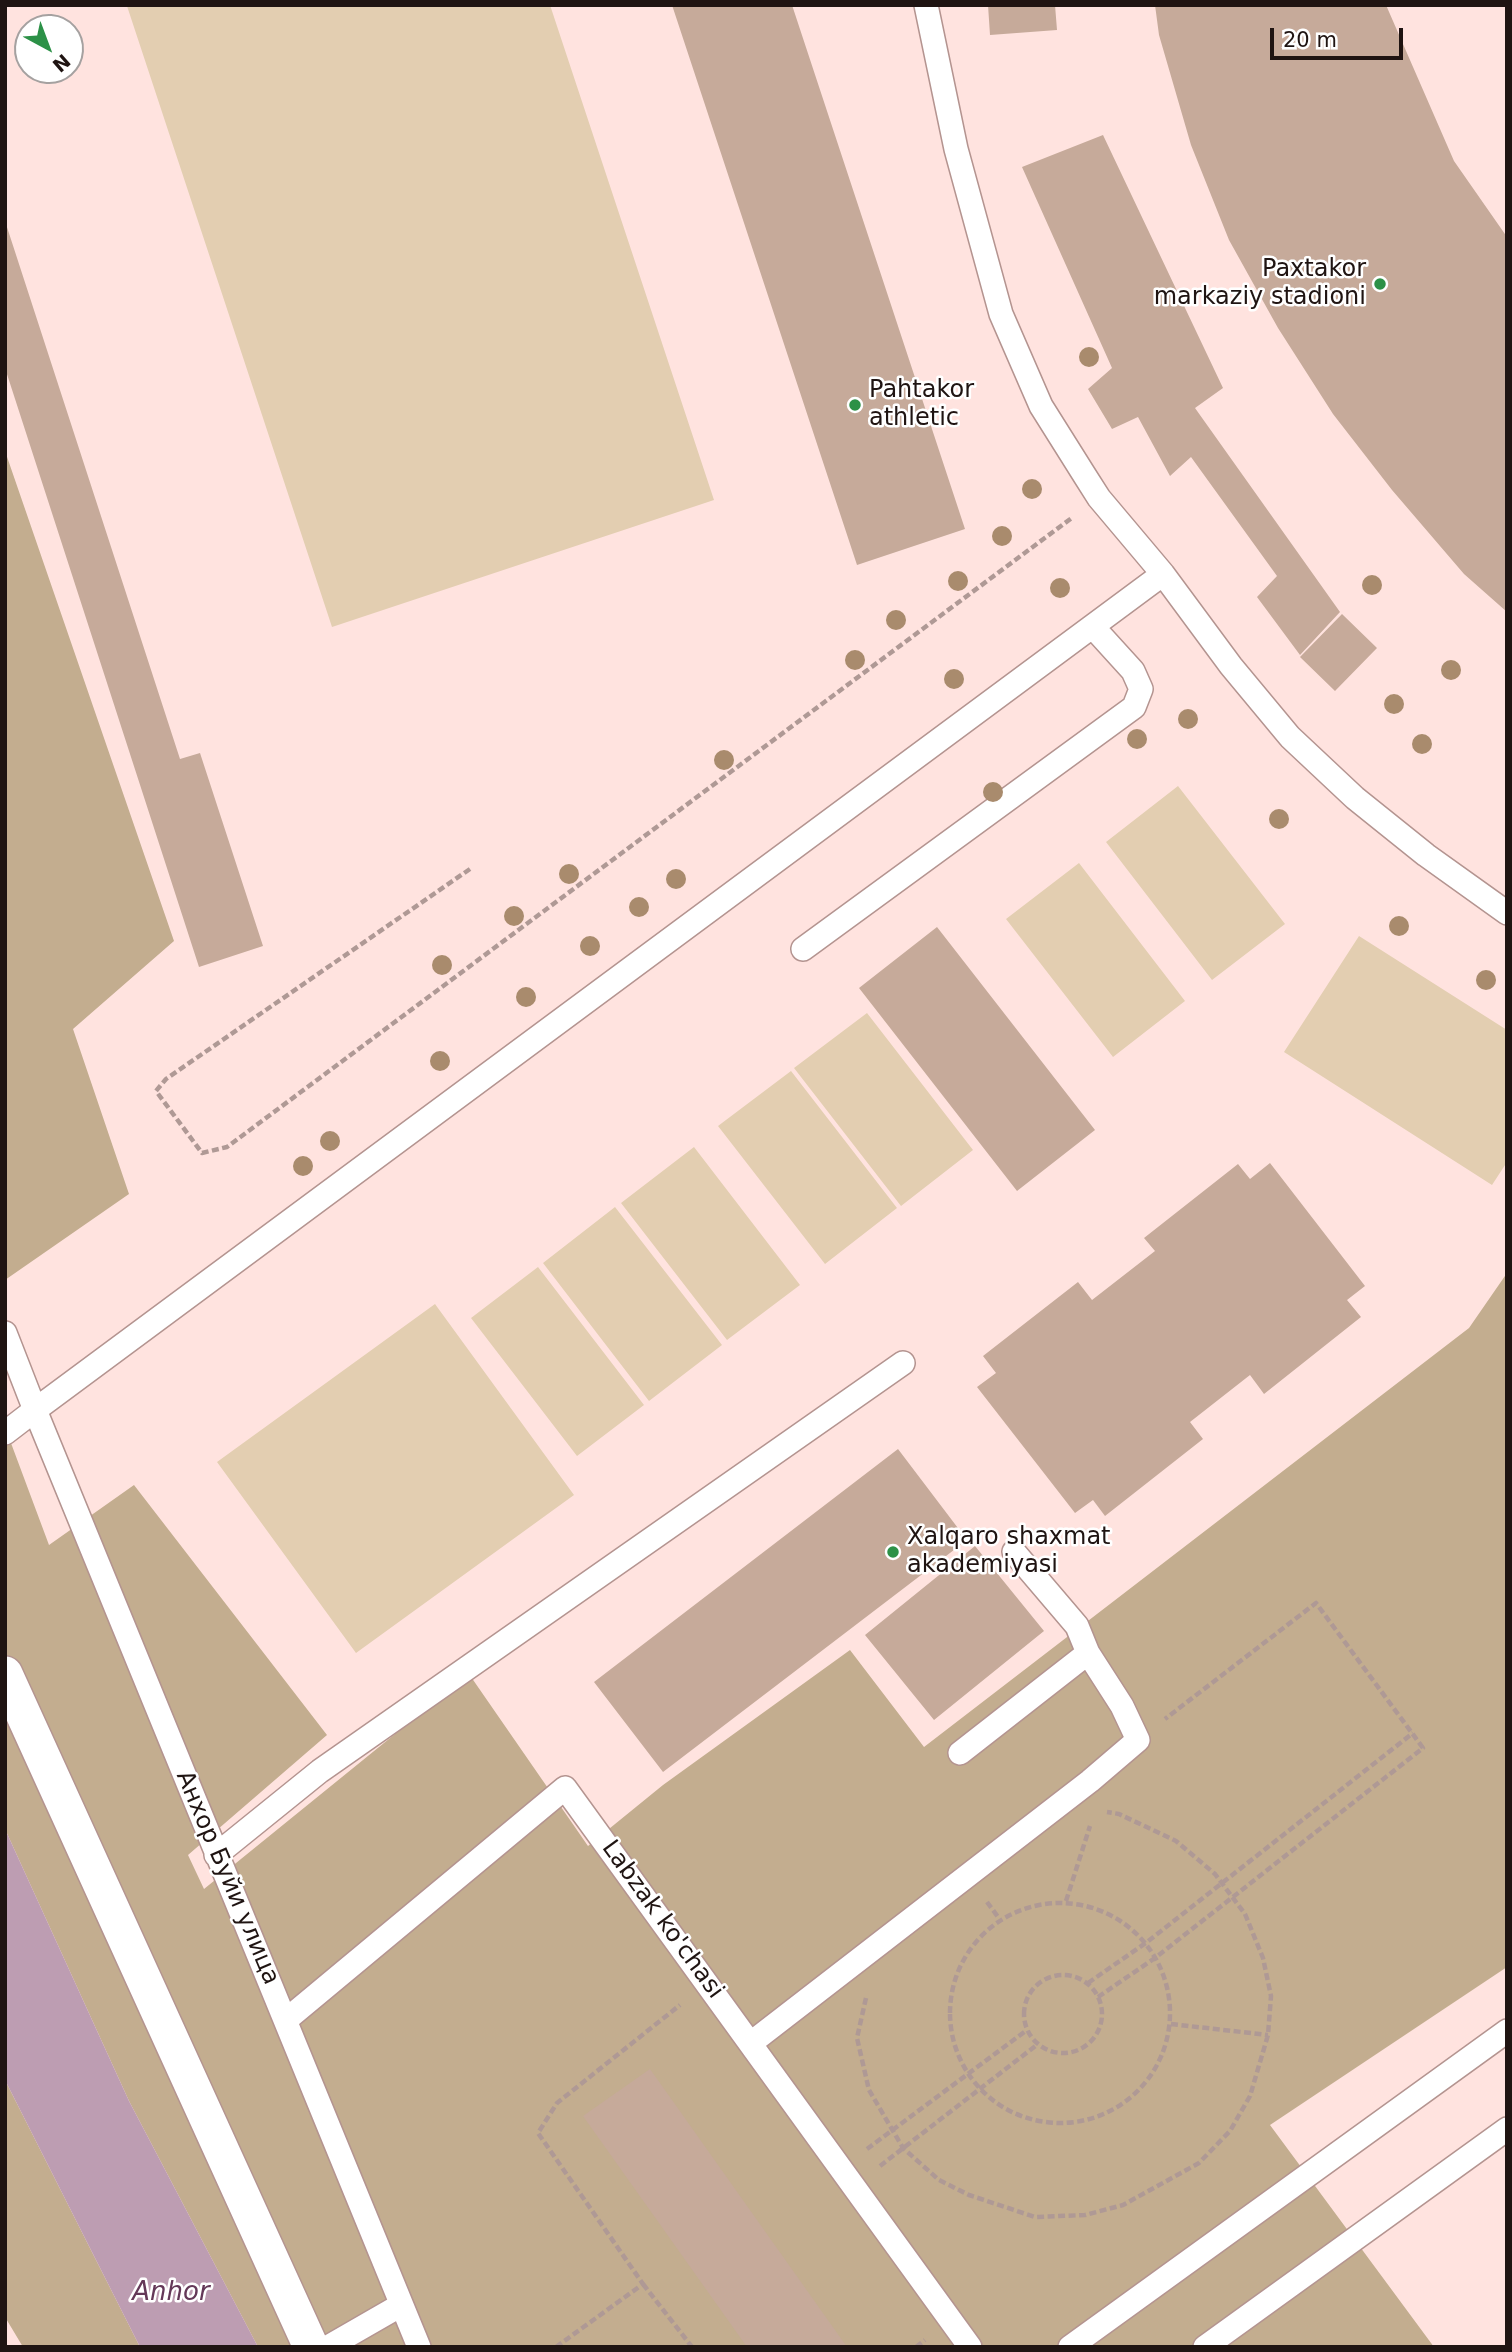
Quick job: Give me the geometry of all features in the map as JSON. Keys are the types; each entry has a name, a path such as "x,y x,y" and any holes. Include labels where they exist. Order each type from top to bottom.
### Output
{"street":[{"path":"5,1674 311,2347"}],"lane":[{"path":"926,5 956,149 1001,314 1041,406 1099,498 1163,574 1231,666 1290,737 1355,798 1426,855 1507,913"},
{"path":"5,1433 1163,574"},
{"path":"803,948 1134,707 1141,690 1133,671 1093,627"},
{"name":"Анхор Буйи улица","path":"5,1333 419,2347"},
{"path":"216,1855 320,1771 903,1363"},
{"path":"751,2043 1090,1781 1138,1740 1122,1706 1088,1653 1077,1626 1014,1552"},
{"path":"960,1754 1088,1653"},
{"name":"Labzak ko'chasi","path":"286,2020 565,1788 970,2347"},
{"path":"1070,2347 1507,2031"},
{"path":"1205,2347 1507,2129"},
{"path":"328,2347 401,2305"}],"path":[{"path":"470,869 166,1079 156,1091 202,1153 227,1147 1099,498"},
{"path":"1098,1997 1155,1958 1423,1748 1316,1603 1138,1740"},
{"path":"1088,1983 1147,1942 1413,1733"},
{"path":"1090,1781 1101,1811"},
{"path":"888,1938 869,1986 857,2038 869,2091 903,2148 939,2180 969,2195 1035,2217 1086,2215 1123,2205 1199,2163 1230,2131 1250,2096 1268,2035 1271,1996 1263,1958 1245,1914 1215,1874 1176,1841 1119,1814 1101,1811"},
{"path":"1066,1901 1092,1822 1101,1811"},
{"path":"1066,1901 1111,1913 1147,1942 1168,1983 1171,2024 1165,2050 1154,2073 1121,2106 1077,2123 1031,2120 989,2099 968,2073 955,2050 949,2019 956,1972 981,1934 1020,1909 1066,1901"},
{"path":"1054,1975 1072,1976 1088,1983 1098,1997 1102,2014 1098,2031 1087,2045 1071,2052 1053,2052 1038,2044 1027,2030 1023,2013 1028,1996 1039,1983 1054,1975"},
{"path":"692,2347 643,2284 538,2133 557,2103 708,1983"},
{"path":"1171,2024 1268,2035"},
{"path":"847,2177 892,2130 1027,2030"},
{"path":"847,2177 903,2148 1038,2044"},
{"path":"556,2347 643,2284"}],"shaded area":[{"path":"550,5 714,500 332,627 127,6"},
{"path":"5,451 174,941 73,1029 129,1194 5,1280"},
{"path":"1178,786 1285,924 1212,980 1106,842"},
{"path":"1079,863 1185,1001 1113,1057 1006,919"},
{"path":"1359,936 1507,1030 1507,1162 1492,1185 1284,1052"},
{"path":"867,1013 973,1150 901,1206 794,1068"},
{"path":"791,1071 897,1208 825,1264 718,1126"},
{"path":"694,1147 800,1285 727,1340 621,1203"},
{"path":"615,1207 722,1345 649,1401 543,1263"},
{"path":"538,1267 644,1405 577,1456 471,1318"},
{"path":"1507,1273 1507,1967 1270,2125 1434,2347 258,2347 129,2101 5,1829 5,1427 49,1545 134,1485 327,1735 188,1855 204,1889 469,1674 588,1846 663,1785 850,1650 924,1747 1469,1328"},
{"path":"435,1304 574,1495 356,1653 217,1462"},
{"path":"5,2080 140,2347 23,2347 5,2317"}],"water":[{"name":"Anhor","path":"5,1829 129,2101 258,2347 140,2347 5,2080"}],"building":[{"path":"672,5 792,5 965,529 857,565"},
{"path":"988,5 1055,5 1057,30 990,35"},
{"name":"Paxtakor markaziy stadioni","path":"1155,5 1386,5 1454,161 1507,237 1507,612 1464,574 1392,490 1333,414 1278,328 1229,240 1191,145 1159,35"},
{"path":"1103,135 1223,388 1195,408 1340,612 1300,655 1257,597 1277,576 1191,457 1170,476 1138,417 1112,429 1088,389 1112,368 1022,167"},
{"path":"5,221 180,759 200,753 263,946 199,967 5,368"},
{"path":"1342,614 1377,648 1335,691 1300,657"},
{"path":"937,927 1095,1130 1017,1191 859,988"},
{"path":"1270,1163 1365,1286 1347,1300 1361,1317 1264,1394 1250,1375 1190,1422 1203,1439 1105,1516 1093,1500 1075,1513 977,1387 996,1373 983,1356 1078,1282 1092,1300 1155,1251 1144,1238 1238,1164 1250,1179"},
{"path":"898,1449 967,1540 663,1772 594,1682"},
{"path":"975,1546 1044,1631 934,1720 865,1635"},
{"path":"650,2069 847,2347 747,2347 583,2116"}],"place":[{"name":"Paxtakor markaziy stadioni","path":"1380,284"},
{"name":"Pahtakor athletic","path":"855,405"},
{"name":"Xalqaro shaxmat akademiyasi","path":"893,1552"}]}
